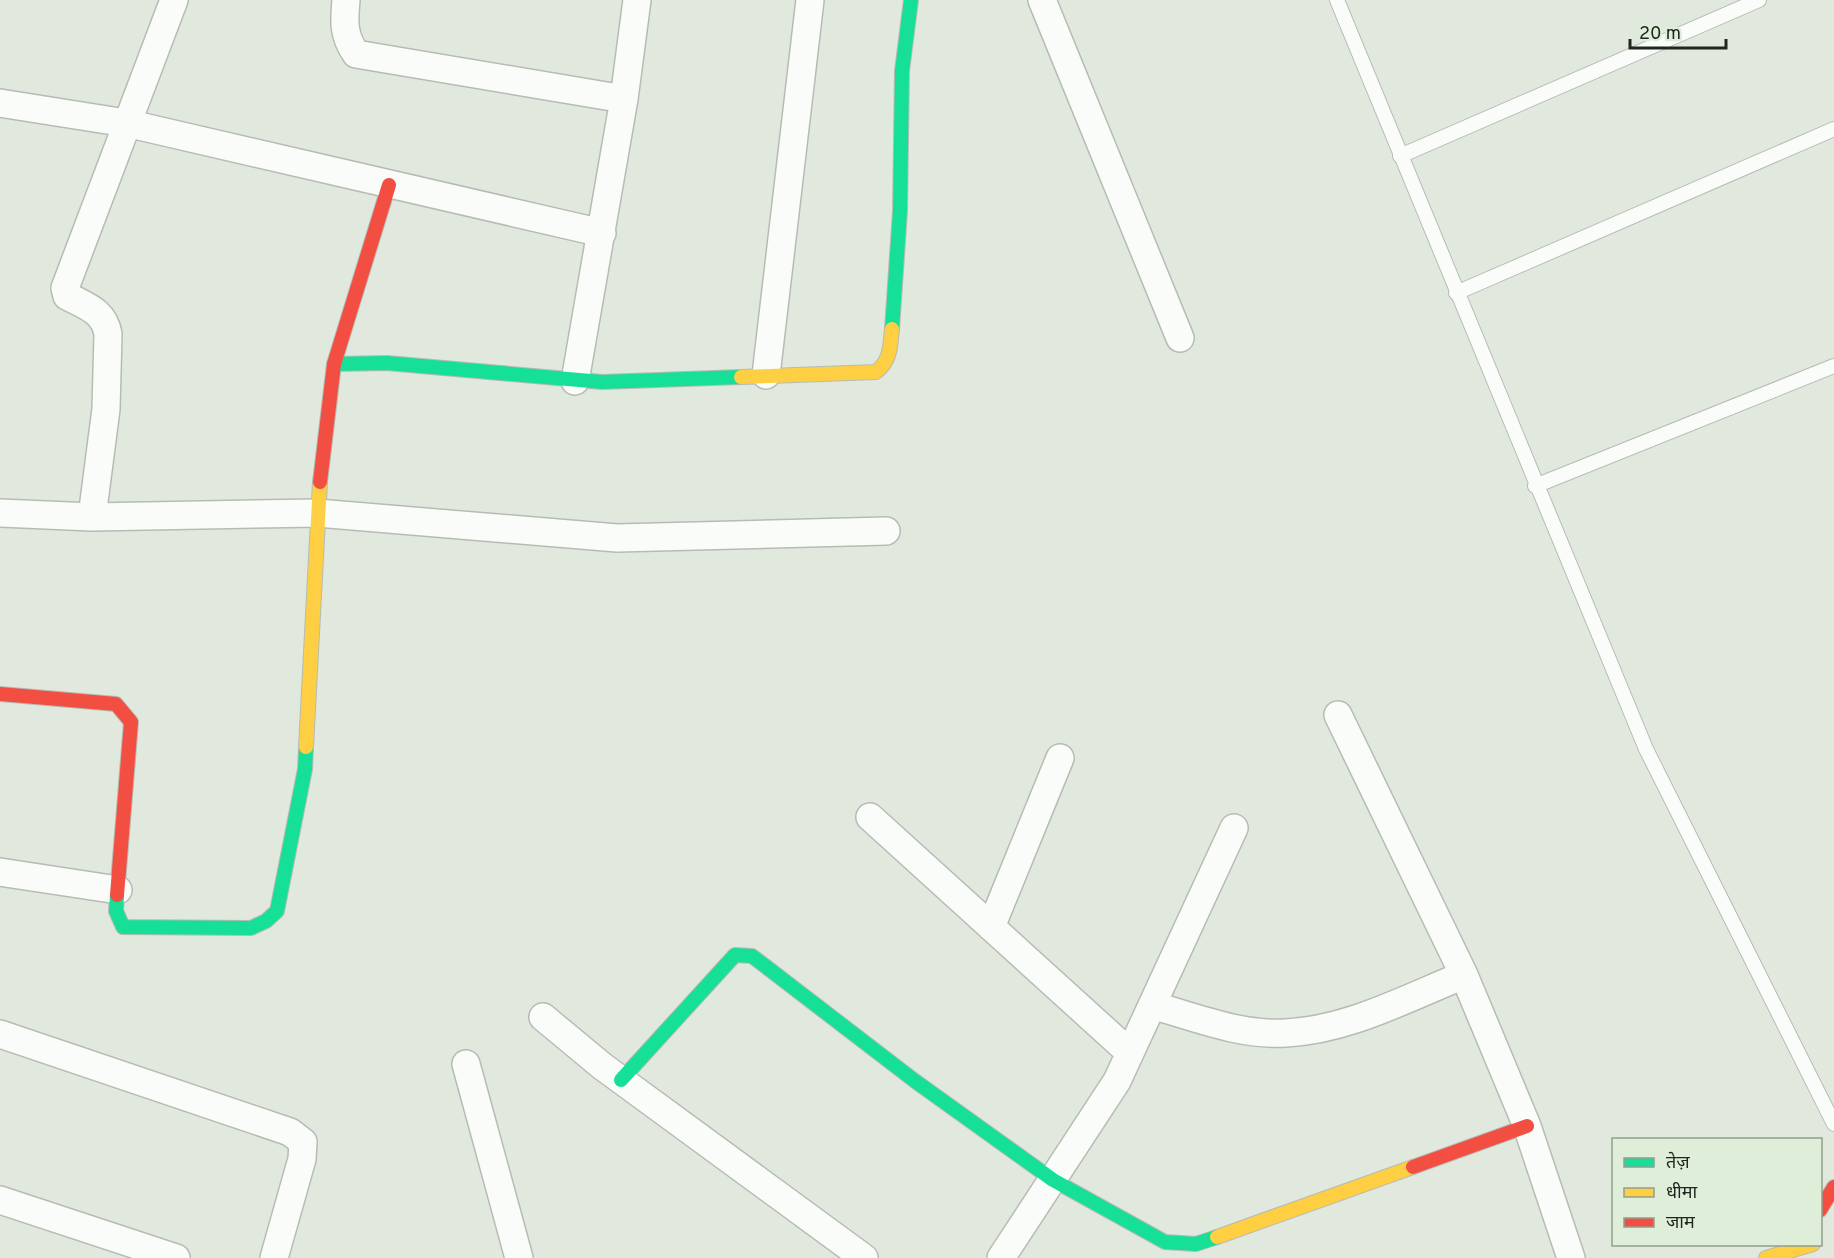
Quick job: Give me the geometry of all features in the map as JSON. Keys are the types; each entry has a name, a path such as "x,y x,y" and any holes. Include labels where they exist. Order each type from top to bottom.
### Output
{"street":[{"path":"92,517 106,409 108,334 106,324 99,313 67,296 65,288 174,0"},
{"path":"346,0 344,26 346,40 356,54 624,99"},
{"path":"575,381 624,99 637,0"},
{"path":"766,375 810,0"},
{"path":"334,364 387,363 575,381 876,372 886,364 890,353 900,211 902,71 911,0"},
{"path":"1042,0 1180,338"},
{"path":"0,103 126,123 602,233"},
{"path":"0,694 116,704 131,722 118,890 117,917 123,927 129,929 251,928 266,921 277,911 305,770 317,513 334,364 389,185"},
{"path":"0,513 92,517 317,513 617,538 886,531"},
{"path":"1338,715 1464,975 1527,1126 1571,1258"},
{"path":"991,927 1060,758"},
{"path":"870,817 1130,1053"},
{"path":"1000,1258 1117,1082 1234,828"},
{"path":"0,872 118,890"},
{"path":"621,1080 735,955 752,956 915,1082 1053,1180 1165,1242 1180,1245 1196,1244 1527,1126"},
{"path":"1152,1005 1215,1023 1285,1033 1336,1026 1464,975"},
{"path":"543,1017 621,1080 864,1258"},
{"path":"0,1034 290,1132 303,1142 302,1159 274,1258"},
{"path":"466,1064 519,1258"},
{"path":"1822,1208 1834,1187"},
{"path":"0,1200 147,1246 176,1258"},
{"path":"1766,1258 1803,1248"}],"lane":[{"path":"1336,0 1535,486 1646,749 1834,1124"},
{"path":"1400,156 1759,0"},
{"path":"1456,293 1834,129"},
{"path":"1535,486 1834,366"}],"traffic: fast":[{"path":"892,329 900,211 902,71 911,0"},
{"path":"334,364 387,363 602,382 741,377"},
{"path":"117,895 116,911 123,927 251,928 266,921 277,911 305,769 306,747"},
{"path":"621,1080 735,955 752,956 915,1081 1053,1180 1165,1242 1196,1244 1217,1237"}],"traffic: slow":[{"path":"741,377 876,372 887,358 892,329"},
{"path":"306,747 320,482"},
{"path":"1217,1237 1413,1167"},
{"path":"1766,1258 1806,1246"}],"traffic: jam":[{"path":"320,482 334,364 389,185"},
{"path":"0,694 116,704 131,722 117,895"},
{"path":"1413,1167 1527,1126"},
{"path":"1822,1207 1834,1187"}]}
